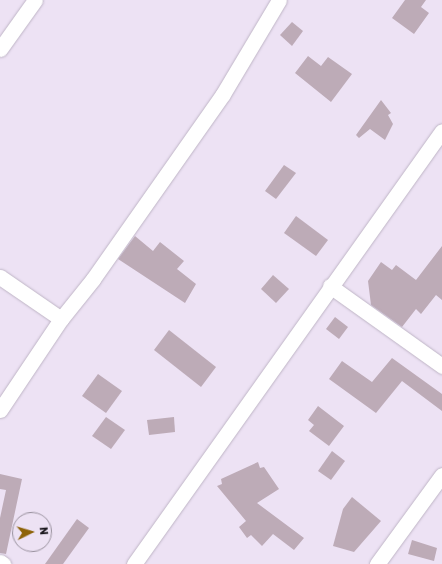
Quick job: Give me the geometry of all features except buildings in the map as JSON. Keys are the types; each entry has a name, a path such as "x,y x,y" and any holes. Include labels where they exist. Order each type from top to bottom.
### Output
{"street":[{"path":"0,49 35,0"},
{"path":"0,410 61,318 93,279 223,94 279,0"},
{"path":"134,564 330,286 442,131"},
{"path":"0,277 61,318"},
{"path":"330,286 442,366"},
{"path":"377,564 442,475"}]}
